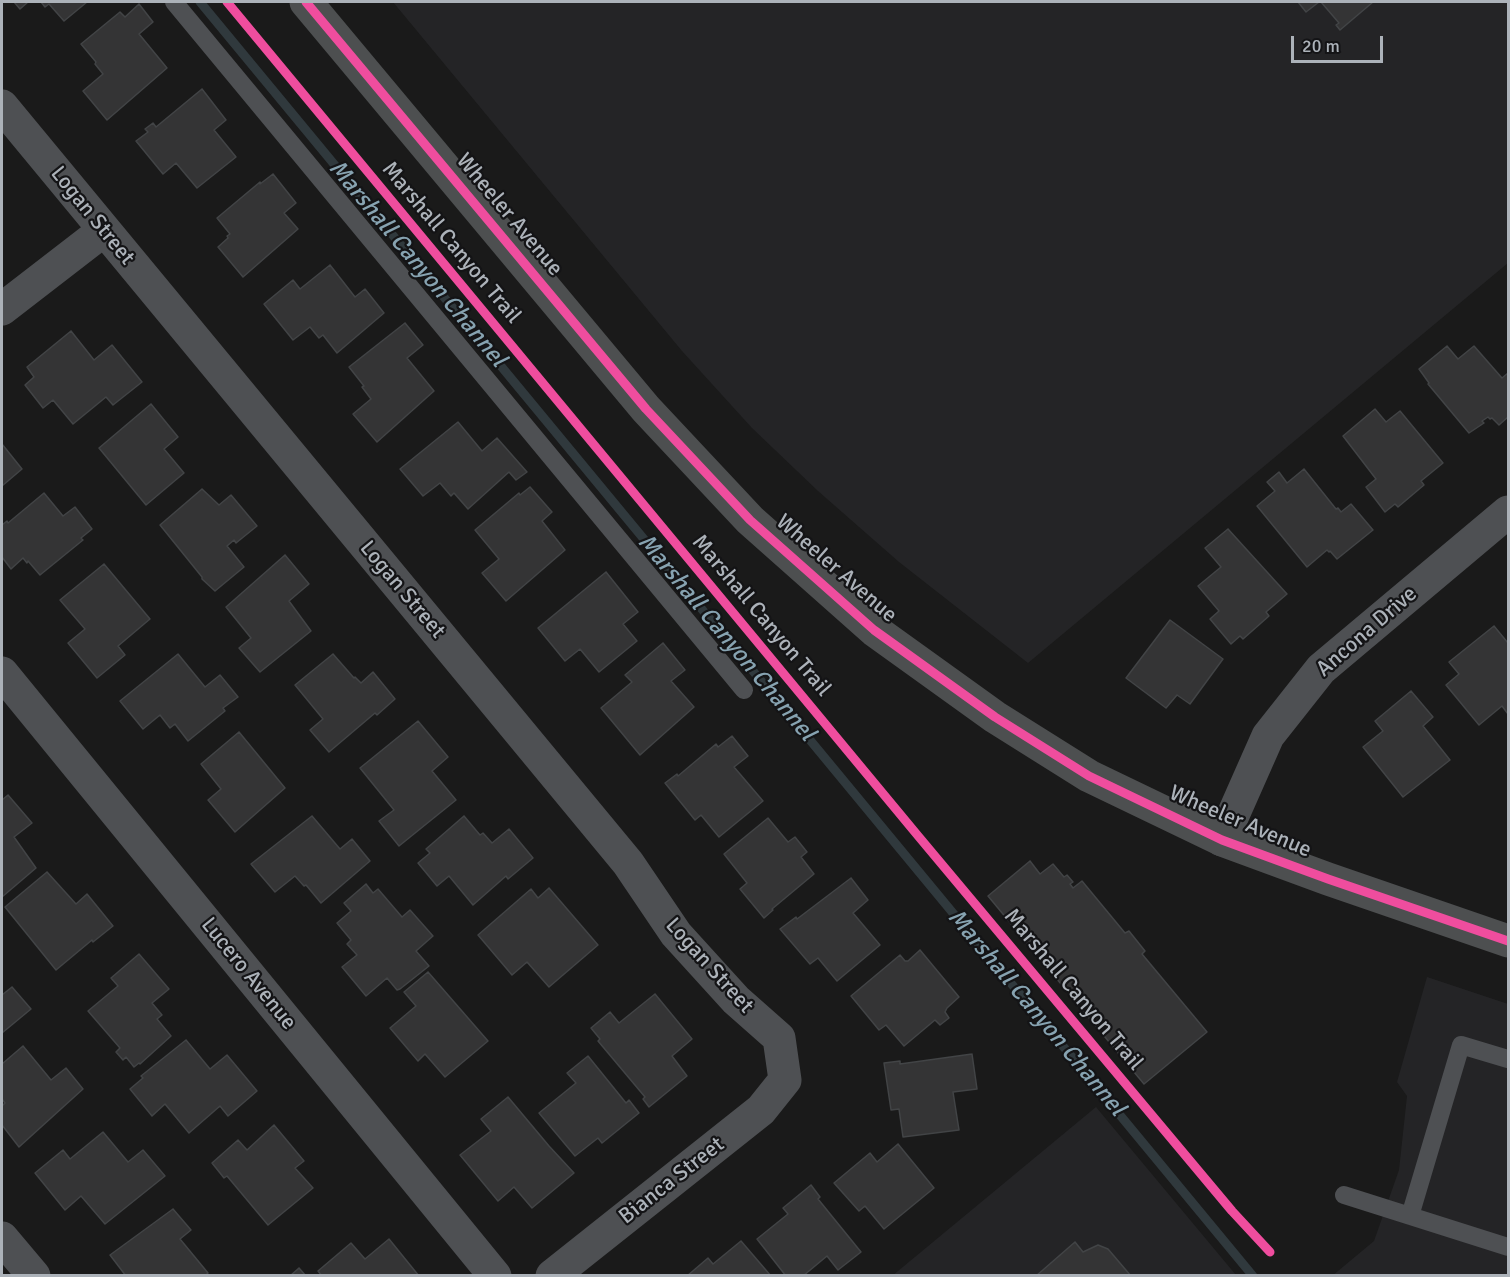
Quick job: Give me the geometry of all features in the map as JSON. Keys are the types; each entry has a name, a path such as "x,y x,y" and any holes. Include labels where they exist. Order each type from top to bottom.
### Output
{"main road":[{"name":"Wheeler Avenue","path":"306,2 646,409 750,520 874,630 995,717 1089,776 1222,840 1509,941"}],"street":[{"name":"Logan Street","path":"2,106 103,231 628,863 676,934 736,1000 780,1038 785,1080"},
{"path":"2,309 103,231"},
{"name":"Ancona Drive","path":"1222,840 1268,736 1321,669 1509,512"},
{"name":"Lucero Avenue","path":"2,673 495,1275"},
{"name":"Bianca Street","path":"552,1275 761,1110 785,1080"},
{"path":"2,1238 34,1275"}],"lane":[{"path":"174,2 744,690"},
{"path":"1410,1216 1461,1045 1509,1059"},
{"path":"1344,1195 1509,1247"}],"shaded area":[{"path":"393,2 1508,2 1508,263 1028,663 899,562 818,491 752,428 682,351"},
{"path":"1427,977 1508,1004 1508,1275 1332,1276 1374,1241 1399,1170 1407,1096 1397,1082"},
{"path":"1096,1107 1236,1275 892,1276"}],"building":[{"path":"14,2 28,2 20,9"},
{"path":"41,2 87,2 64,21 49,4 45,7"},
{"path":"1298,2 1319,2 1306,12"},
{"path":"1321,2 1373,2 1340,30 1336,25 1339,23"},
{"path":"139,4 153,22 139,34 167,68 107,120 83,91 103,74 81,44 120,12 125,17"},
{"path":"202,89 226,120 214,130 236,157 197,188 176,163 163,174 136,141 148,132 145,129 153,123 156,127"},
{"path":"273,174 296,203 284,213 298,229 243,277 218,247 230,234 217,218"},
{"path":"330,265 355,297 365,289 384,313 337,353 323,335 319,338 310,327 293,340 264,304 293,280 300,289"},
{"path":"405,323 423,345 407,358 434,391 377,442 353,414 371,399 349,367"},
{"path":"71,331 94,360 112,345 142,382 113,405 106,397 73,424 53,400 43,408 25,385 34,377 27,367"},
{"path":"1447,346 1458,359 1474,346 1502,378 1508,373 1508,417 1499,425 1488,417 1482,421 1484,423 1469,433 1428,384 1419,369"},
{"path":"151,404 178,437 164,449 184,473 146,505 99,448"},
{"path":"1375,409 1386,422 1400,411 1443,463 1421,481 1424,485 1398,507 1395,504 1385,512 1366,487 1376,479 1343,436"},
{"path":"458,422 482,451 497,438 527,472 516,480 509,472 468,509 454,493 451,496 440,483 423,496 400,469"},
{"path":"2,444 22,469 2,486"},
{"path":"1304,469 1336,509 1338,508 1341,512 1351,504 1373,530 1337,559 1327,550 1307,567 1257,506 1275,491 1267,482 1279,472 1287,483"},
{"path":"530,487 552,512 542,521 565,550 506,601 482,573 499,559 475,530 519,493 520,495"},
{"path":"202,489 219,505 231,495 257,526 236,543 234,540 227,546 244,567 215,591 202,579 160,525"},
{"path":"44,493 63,516 75,507 92,529 81,538 83,540 40,575 23,558 11,569 2,557 2,525 7,521 8,523"},
{"path":"1228,529 1287,594 1266,612 1269,616 1243,639 1240,636 1231,644 1210,619 1219,611 1198,586 1221,567 1205,548"},
{"path":"285,555 309,584 289,601 311,631 260,672 239,648 251,638 226,607"},
{"path":"104,564 150,619 118,646 125,655 97,678 68,643 85,629 60,600"},
{"path":"606,572 638,612 623,624 637,641 599,672 580,649 565,661 538,628"},
{"path":"1170,620 1223,659 1190,704 1177,695 1166,708 1126,678"},
{"path":"1494,626 1508,643 1508,714 1502,706 1479,725 1446,685 1459,674 1449,662"},
{"path":"663,643 685,670 671,681 694,707 640,755 601,708 632,682 625,675"},
{"path":"178,654 205,687 220,675 238,697 223,708 225,711 188,741 175,724 170,728 160,715 143,729 120,701"},
{"path":"333,654 361,683 373,672 395,699 329,752 310,730 323,719 295,685"},
{"path":"1411,691 1433,717 1423,726 1450,760 1403,797 1363,747 1383,731 1375,721"},
{"path":"418,721 448,757 432,771 456,800 399,846 379,821 394,810 360,768"},
{"path":"239,732 285,788 235,832 208,800 221,789 201,764"},
{"path":"732,736 748,756 734,767 763,801 719,837 701,815 695,820 665,783 677,774 678,776 716,744 718,747"},
{"path":"8,795 32,823 14,837 36,868 2,897 2,800"},
{"path":"312,816 340,849 352,839 370,861 321,903 295,876 275,892 251,864"},
{"path":"464,816 480,835 483,833 492,843 509,829 533,858 508,879 506,876 473,905 449,876 437,886 418,863 430,853 426,849"},
{"path":"768,818 788,842 795,837 807,852 801,857 814,874 764,918 740,889 747,883 724,854"},
{"path":"1030,861 1040,874 1053,864 1064,877 1067,875 1073,882 1070,884 1073,888 1082,881 1125,933 1129,931 1145,951 1142,954 1207,1032 1144,1084 988,896"},
{"path":"47,872 76,904 87,894 113,926 56,970 5,907"},
{"path":"851,878 868,900 853,913 880,945 837,981 818,958 810,964 780,929"},
{"path":"366,884 373,893 378,889 402,917 410,910 433,936 416,951 429,966 400,989 397,990 387,978 366,996 342,967 357,955 347,944 351,940 337,923 351,911 344,903"},
{"path":"549,888 598,945 549,987 527,962 512,975 478,935 531,889 538,898"},
{"path":"920,950 959,997 945,1012 949,1018 940,1025 935,1020 904,1046 886,1025 879,1030 851,996 900,955 908,961"},
{"path":"139,954 169,989 152,1003 162,1015 157,1019 171,1036 134,1067 126,1057 123,1060 116,1052 120,1048 88,1011 118,986 111,978"},
{"path":"428,972 488,1041 445,1077 425,1054 418,1061 390,1028 416,1006 404,992"},
{"path":"12,987 31,1009 2,1033 2,995"},
{"path":"655,994 692,1039 672,1056 687,1076 649,1107 643,1099 645,1097 598,1041 600,1039 591,1028 610,1012 619,1023"},
{"path":"186,1040 210,1069 227,1055 257,1091 228,1116 220,1106 189,1133 165,1104 152,1116 130,1089 143,1078 141,1076"},
{"path":"23,1046 51,1080 66,1068 83,1089 19,1147 2,1125 2,1106 5,1103 2,1099 2,1064"},
{"path":"972,1054 977,1089 953,1092 959,1130 903,1137 899,1109 891,1110 884,1063 900,1061 900,1064"},
{"path":"588,1056 626,1103 629,1100 639,1113 602,1143 598,1138 575,1156 539,1113 576,1083 567,1073"},
{"path":"508,1097 574,1173 532,1208 514,1187 498,1201 460,1155 491,1131 481,1119"},
{"path":"274,1125 304,1161 295,1168 313,1188 268,1225 227,1176 224,1178 212,1163 238,1140 247,1150"},
{"path":"103,1132 128,1162 143,1150 165,1176 105,1224 81,1196 65,1210 35,1173 63,1150 70,1159"},
{"path":"898,1144 934,1188 884,1229 865,1206 859,1211 834,1183 870,1153 877,1162"},
{"path":"811,1185 820,1197 818,1199 861,1252 838,1270 827,1256 803,1276 786,1276 757,1239 788,1214 783,1208"},
{"path":"173,1209 191,1230 180,1239 208,1273 205,1276 126,1276 110,1255"},
{"path":"389,1239 419,1276 322,1276 318,1271 351,1243 365,1259"},
{"path":"741,1241 771,1276 687,1276 708,1258 713,1264"},
{"path":"1075,1242 1083,1252 1098,1245 1108,1249 1131,1276 1036,1276"},
{"path":"299,1268 306,1276 290,1276"}],"waterway":[{"name":"Marshall Canyon Channel","path":"200,2 1253,1276"}],"cycle path":[{"name":"Marshall Canyon Trail","path":"227,2 919,837 1232,1211 1270,1252"},
{"path":"306,2 646,409 750,520 874,630 995,717 1089,776 1222,840 1508,941"}]}
